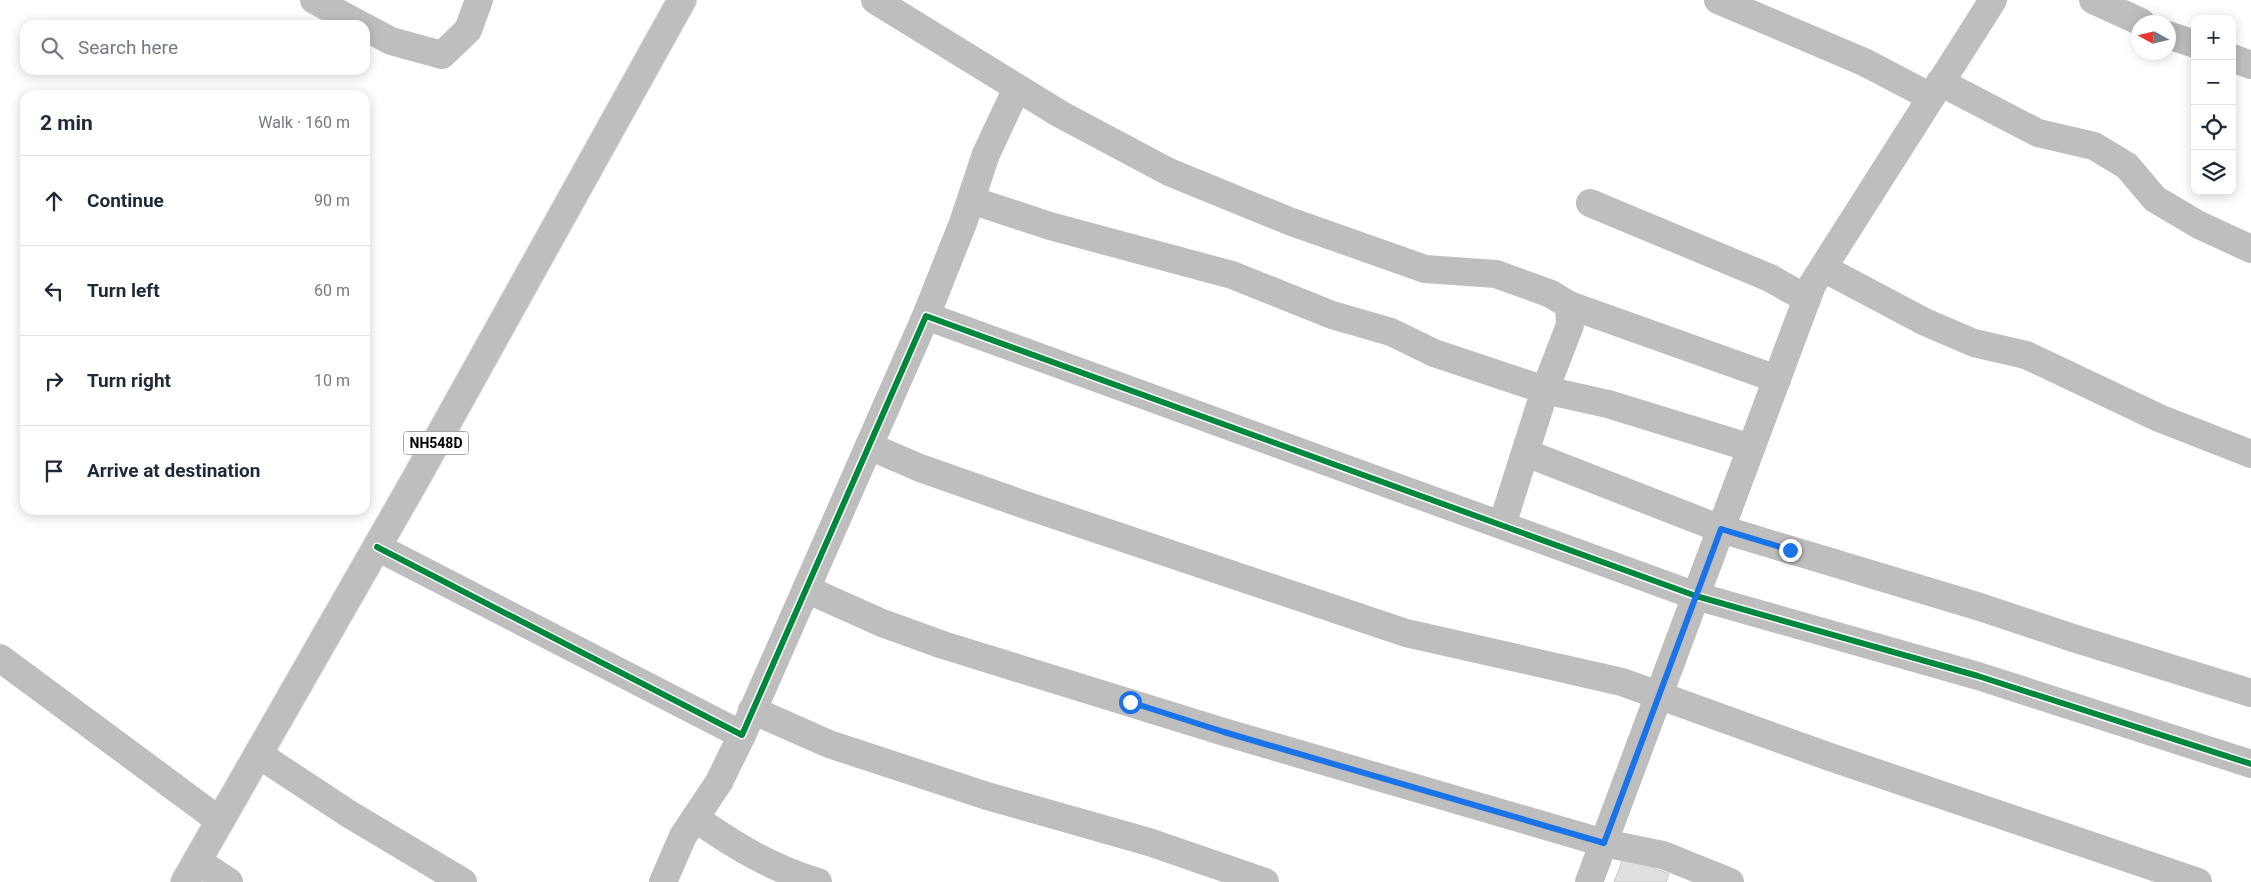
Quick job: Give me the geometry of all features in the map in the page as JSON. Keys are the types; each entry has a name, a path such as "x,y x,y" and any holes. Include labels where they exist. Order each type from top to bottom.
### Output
{"main road":[{"path":"314,0 352,20"},
{"path":"370,30 392,41 442,55 468,30 479,0"},
{"name":"NH548D","path":"190,872 377,547 682,0"},
{"path":"874,0 1060,114 1169,172 1289,221 1425,269 1496,274 1551,294 1569,305 1777,379"},
{"path":"1718,0 2038,133 2094,146 2126,166 2155,200 2199,225 2251,248"},
{"path":"1589,882 1812,285 1992,0"},
{"path":"2093,0 2131,17"},
{"path":"2176,37 2191,43"},
{"path":"2236,59 2251,65"},
{"path":"663,882 683,836 719,782 742,735 926,316 971,200 986,154 1017,88"},
{"path":"971,200 1050,226 1232,275 1332,315 1391,332 1434,353 1545,390 1608,404 1751,448"},
{"path":"1590,203 1770,278 1807,299"},
{"path":"1822,268 1925,322 1974,343 2026,355 2159,418 2251,454"},
{"path":"1502,525 1545,390 1570,325 1569,305"},
{"path":"926,316 1696,596 1978,676 2251,764"},
{"path":"869,446 920,468 1031,507 1406,633 1622,682 1826,756 2198,882"},
{"path":"1526,453 1721,529 1980,607 2251,693"},
{"path":"377,547 742,735"},
{"path":"806,589 882,623 942,645 1224,732 1604,843 1664,856 1730,882"},
{"path":"0,658 220,821"},
{"path":"752,710 829,744 987,796 1149,842 1265,882"},
{"path":"258,754 349,814 463,882"},
{"path":"695,818 738,848 794,875 818,882"},
{"path":"190,872 229,882"}],"building":[{"path":"1624,856 1669,874 1666,882 1614,882"}],"cycle path":[{"path":"377,547 742,735 926,316 1696,596 1978,676 2251,764"}],"route":[{"path":"1130,702 1224,732 1604,843 1721,529 1790,550"}]}
